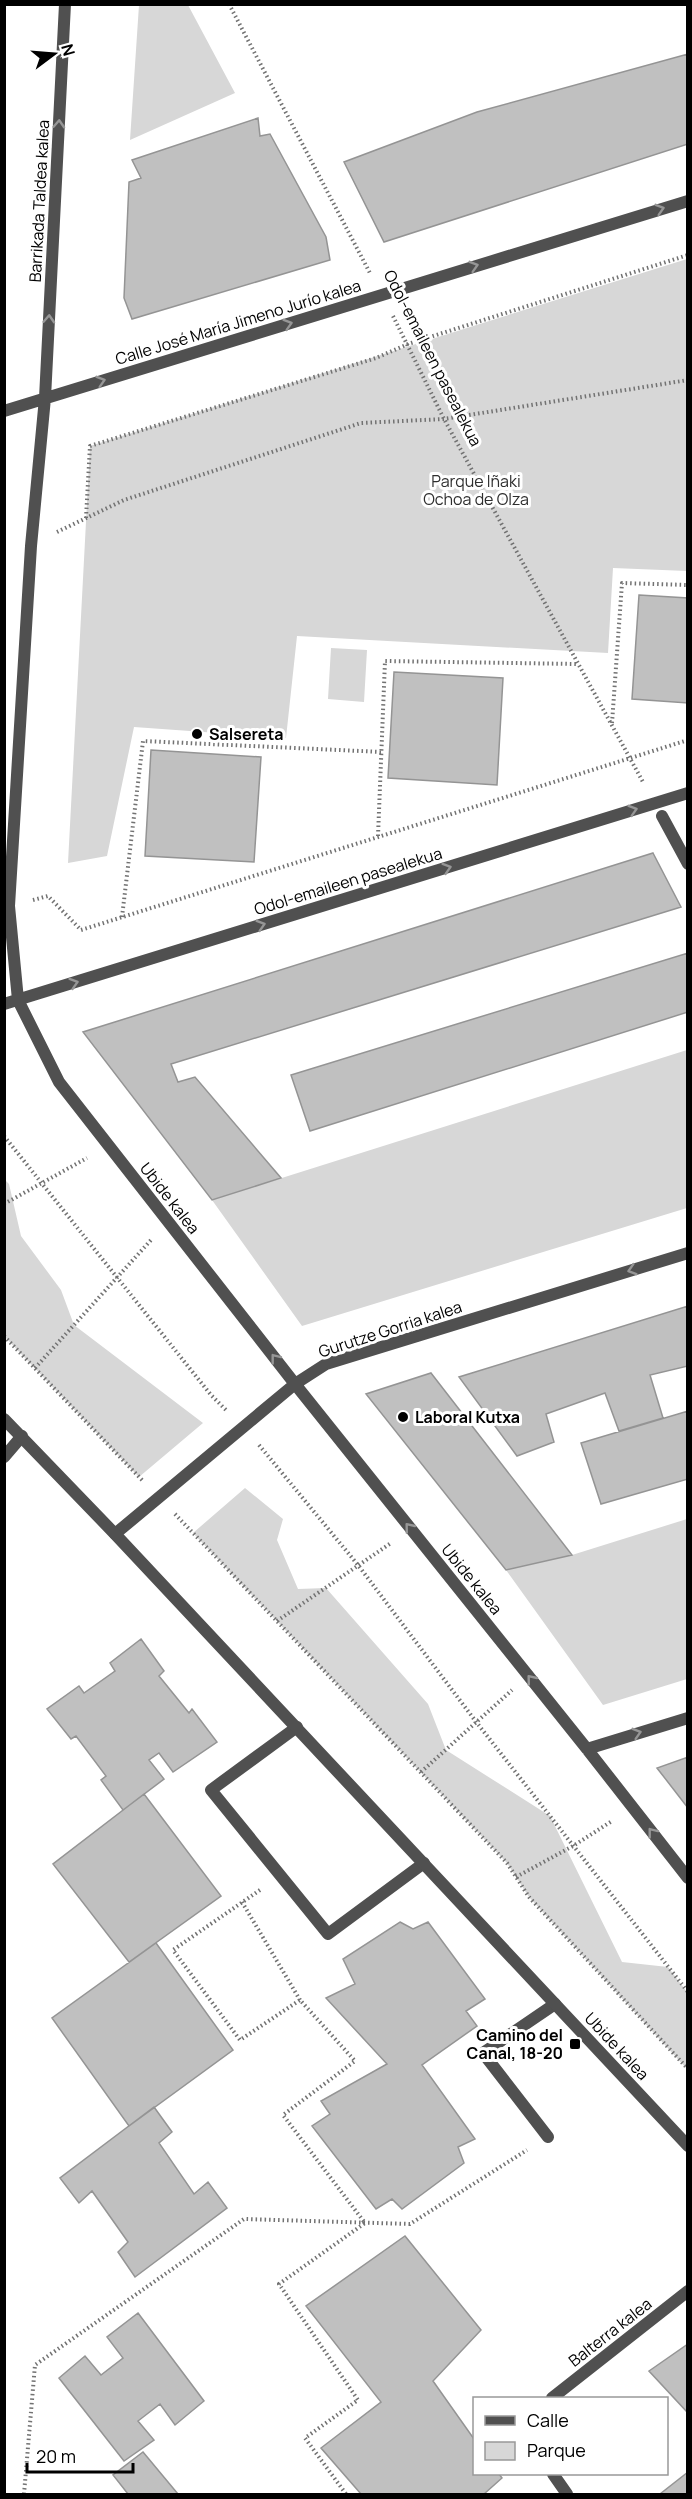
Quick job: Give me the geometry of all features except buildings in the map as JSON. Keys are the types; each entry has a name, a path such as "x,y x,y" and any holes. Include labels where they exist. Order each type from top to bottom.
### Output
{"street":[{"name":"Barrikada Taldea kalea","path":"45,398 65,4"},
{"name":"Calle José María Jimeno Jurío kalea","path":"4,411 687,201"},
{"name":"Ubide kalea","path":"45,398 31,546 9,906 18,1000 59,1082 687,1878"},
{"name":"Odol-emaileen pasealekua","path":"4,1004 687,793"},
{"path":"662,816 687,864"},
{"name":"Gurutze Gorria kalea","path":"115,1534 295,1384 326,1364 687,1253"},
{"name":"Ubide kalea","path":"4,1419 297,1727 687,2146"},
{"path":"4,1457 22,1436"},
{"path":"587,1749 687,1718"},
{"path":"297,1727 211,1790 328,1934 424,1863"},
{"path":"548,2137 483,2053 555,2004"},
{"name":"Balterra kalea","path":"553,2397 687,2291"},
{"path":"554,2475 567,2494"}],"path":[{"name":"Odol-emaileen pasealekua","path":"229,4 408,344 444,418 646,788"},
{"path":"687,255 408,344 376,358 90,446 86,518 124,500 361,423 444,418 687,380"},
{"path":"612,725 622,583 687,585"},
{"path":"378,836 385,661 578,664"},
{"path":"9,906 48,896 81,930 687,740"},
{"path":"122,917 143,741 382,753"},
{"path":"4,1136 211,1395 269,1455 358,1565 477,1723 687,1992"},
{"path":"4,1204 109,1147"},
{"path":"35,1368 116,1276 168,1222"},
{"path":"4,1336 142,1480"},
{"path":"173,1513 507,1863 529,1897 687,2069"},
{"path":"277,1621 411,1529"},
{"path":"421,1772 528,1675"},
{"path":"516,1877 573,1846 633,1807"},
{"path":"280,1876 173,1950 240,2040 300,2000"},
{"path":"242,1902 300,2000 354,2061 283,2115 365,2223"},
{"path":"24,2494 35,2365 244,2219 410,2224 548,2137"},
{"path":"346,2494 305,2438 358,2400 279,2284 365,2223"}],"green space":[{"path":"139,5 188,5 235,93 130,140"},
{"name":"Parque Iñaki Ochoa de Olza","path":"687,259 687,571 613,568 608,653 297,636 286,738 134,727 107,856 68,863 90,446"},
{"path":"331,648 367,650 364,702 328,699"},
{"path":"687,1050 687,1208 302,1326 212,1200"},
{"path":"5,1180 9,1184 21,1236 61,1290 74,1325 203,1423 139,1477 5,1337"},
{"path":"245,1488 283,1519 277,1540 298,1589 326,1588 428,1704 446,1750 550,1816 622,1962 668,1967 687,1992 687,2069 529,1897 507,1863 193,1533"},
{"path":"687,1519 687,1679 603,1705 506,1570 572,1555"}],"place":[{"name":"Salsereta","path":"197,734"},
{"name":"Laboral Kutxa","path":"403,1417"},
{"name":"Camino del Canal, 18-20","path":"575,2044"}]}
